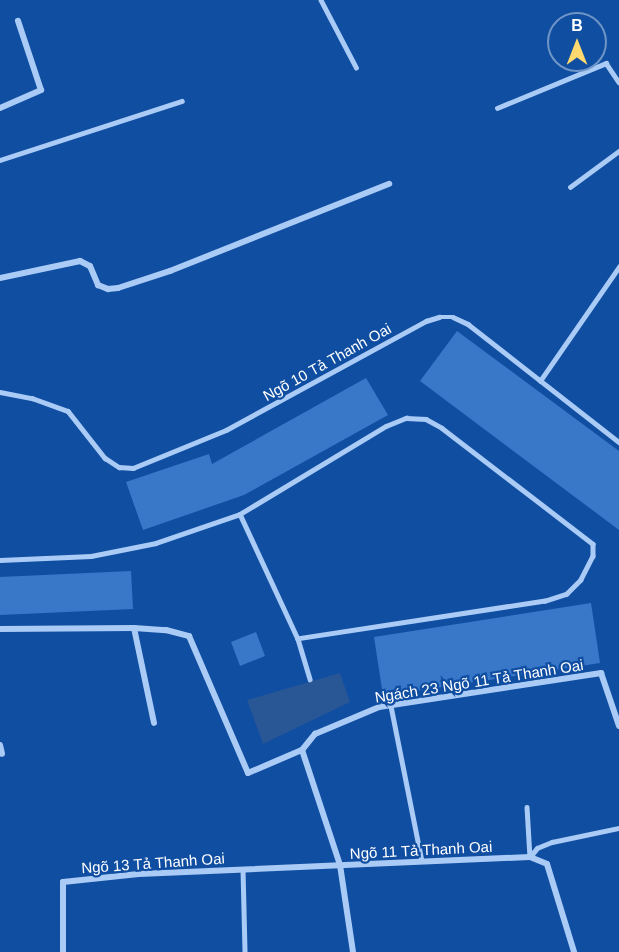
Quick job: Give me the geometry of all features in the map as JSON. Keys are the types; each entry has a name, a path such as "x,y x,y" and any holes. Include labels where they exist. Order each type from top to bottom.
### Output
{"street":[{"path":"0,108 41,90 18,21"},
{"path":"0,278 80,261 90,266 98,285 108,289 117,288 170,271 389,184"},
{"path":"0,629 134,628 166,630 189,636 248,773 302,750"},
{"path":"134,628 154,723"},
{"name":"Ngách 23 Ngõ 11 Tả Thanh Oai","path":"302,750 315,734 379,707 601,673 619,726"},
{"path":"0,745 2,754"},
{"name":"Ngõ 11 Tả Thanh Oai","path":"302,750 340,865 530,857"},
{"path":"530,857 547,864 574,952"},
{"path":"243,869 340,865 353,952"},
{"name":"Ngõ 13 Tả Thanh Oai","path":"63,952 63,882 139,874 243,869"}],"lane":[{"path":"321,0 356,67"},
{"path":"497,108 606,63 619,82"},
{"path":"0,160 182,101"},
{"path":"570,187 619,152"},
{"path":"540,381 619,267"},
{"name":"Ngõ 10 Tả Thanh Oai","path":"0,392 32,398 68,411 105,458 119,466 133,468 225,430 439,316 453,316 468,324 619,442"},
{"path":"0,560 90,555 156,543 240,514 386,426 406,418 426,419 461,442 593,544 593,556 581,579 567,594 545,601 298,639"},
{"path":"240,514 298,639 310,679"},
{"path":"391,705 422,861"},
{"path":"527,807 530,857"},
{"path":"530,857 537,848 552,842 619,828"},
{"path":"243,869 245,952"}],"water":[{"path":"340,673 350,702 263,744 247,700"}],"building":[{"path":"457,331 619,451 619,530 420,381"},
{"path":"366,378 388,415 244,495 143,530 126,482 209,454 212,464"},
{"path":"131,571 133,609 0,615 0,577"},
{"path":"591,603 600,663 383,696 374,637"},
{"path":"256,632 265,656 240,666 231,642"}]}
